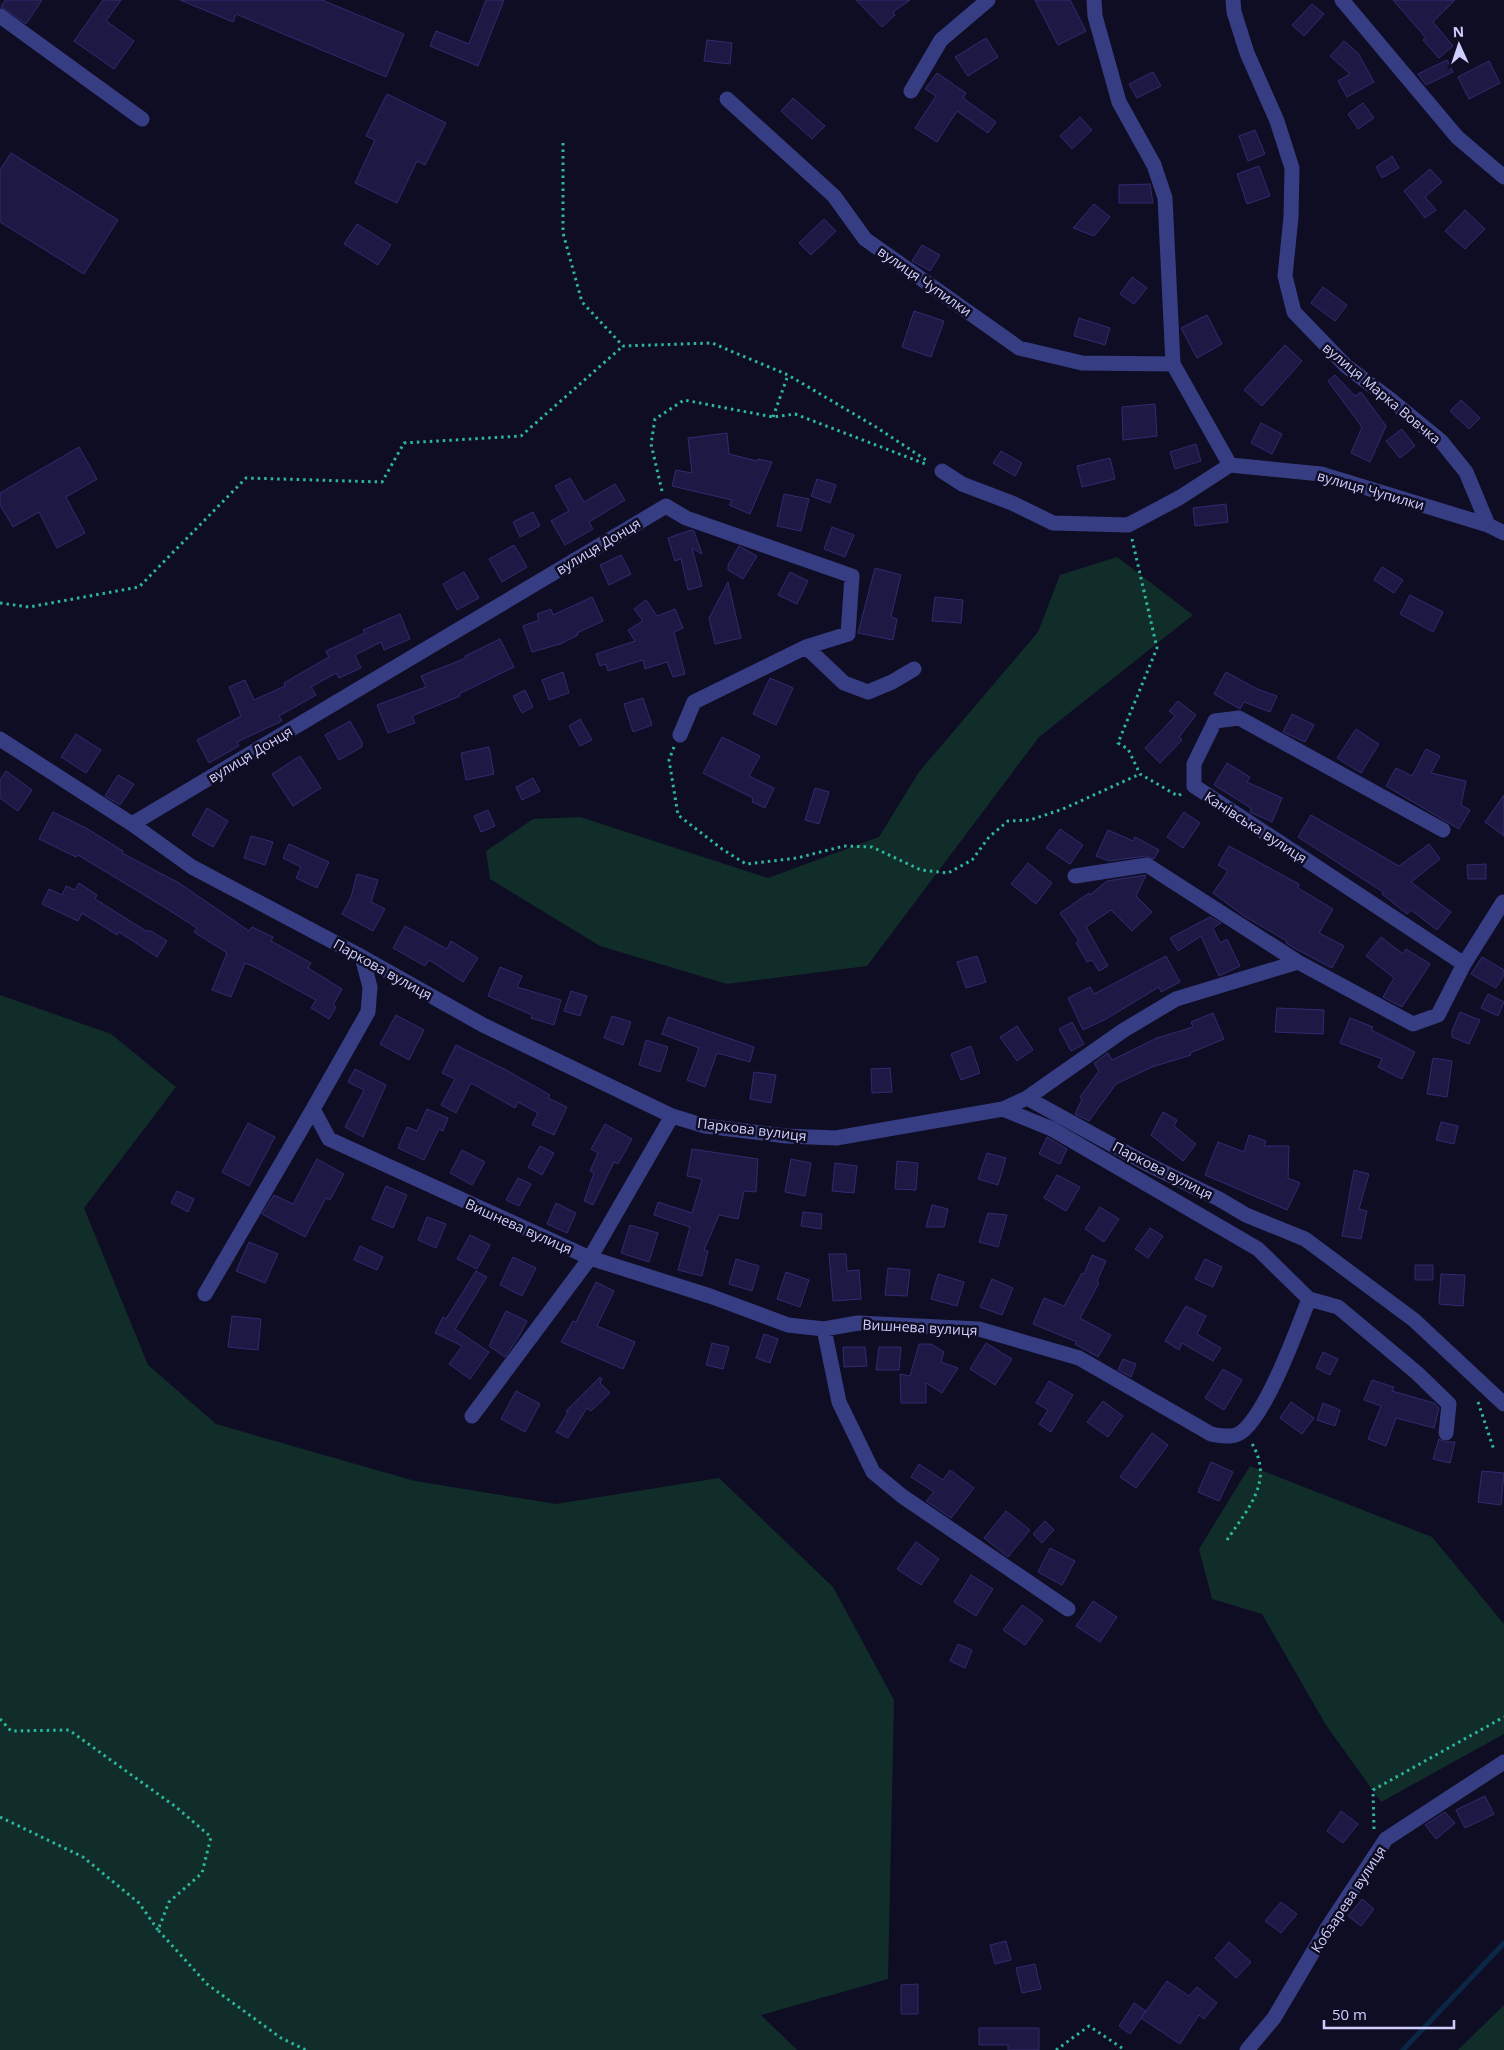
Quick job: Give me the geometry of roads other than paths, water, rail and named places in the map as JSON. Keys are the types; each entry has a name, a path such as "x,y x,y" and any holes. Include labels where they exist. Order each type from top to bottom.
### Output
{"street":[{"path":"911,91 941,40 988,0"},
{"path":"942,471 962,484 1012,503 1053,523 1128,524 1179,498 1230,465 1173,364 1165,198 1154,166 1119,102 1095,16 1094,0"},
{"name":"вулиця Марка Вовчка","path":"1233,0 1234,12 1247,53 1277,121 1292,168 1291,217 1285,276 1294,312 1346,366 1441,441 1466,472 1488,525"},
{"path":"1342,0 1457,138 1504,177"},
{"path":"0,16 142,119"},
{"name":"вулиця Чупилки","path":"727,99 834,196 865,239 1019,348 1082,364 1173,364"},
{"name":"вулиця Чупилки","path":"1230,465 1321,474 1488,525 1504,533"},
{"name":"вулиця Донця","path":"132,824 666,506 686,518 852,576 848,634 806,648"},
{"path":"680,735 694,702 806,648 844,683 868,692 892,682 914,669"},
{"name":"Канівська вулиця","path":"1443,830 1238,718 1214,721 1194,764 1194,786 1464,964"},
{"name":"Паркова вулиця","path":"0,739 132,824 192,867 362,957 483,1025 672,1116 714,1127 786,1136 836,1138 1003,1109 1027,1098 1147,1164 1219,1199 1246,1215 1305,1238 1414,1320 1504,1404"},
{"path":"1074,876 1147,865 1298,962 1413,1024 1438,1015 1464,964 1503,902"},
{"path":"205,1294 368,1012 370,987 362,957"},
{"path":"1027,1098 1124,1030 1176,999 1298,962"},
{"name":"Вишнева вулиця","path":"313,1109 329,1139 590,1258 710,1296 788,1325 824,1329 858,1323 979,1329 1079,1358 1211,1434 1229,1438 1244,1431 1264,1402 1309,1299"},
{"path":"1003,1109 1052,1129 1258,1249 1309,1299 1338,1307 1417,1373 1449,1404 1446,1433"},
{"path":"472,1416 590,1258 672,1116"},
{"path":"1246,1215 1258,1249"},
{"path":"824,1329 839,1402 873,1472 902,1496 1068,1609"},
{"name":"Кобзарева вулиця","path":"1248,2050 1274,2018 1326,1930 1386,1839 1504,1762"}],"waterway":[{"path":"1403,2050 1504,1943"}]}
